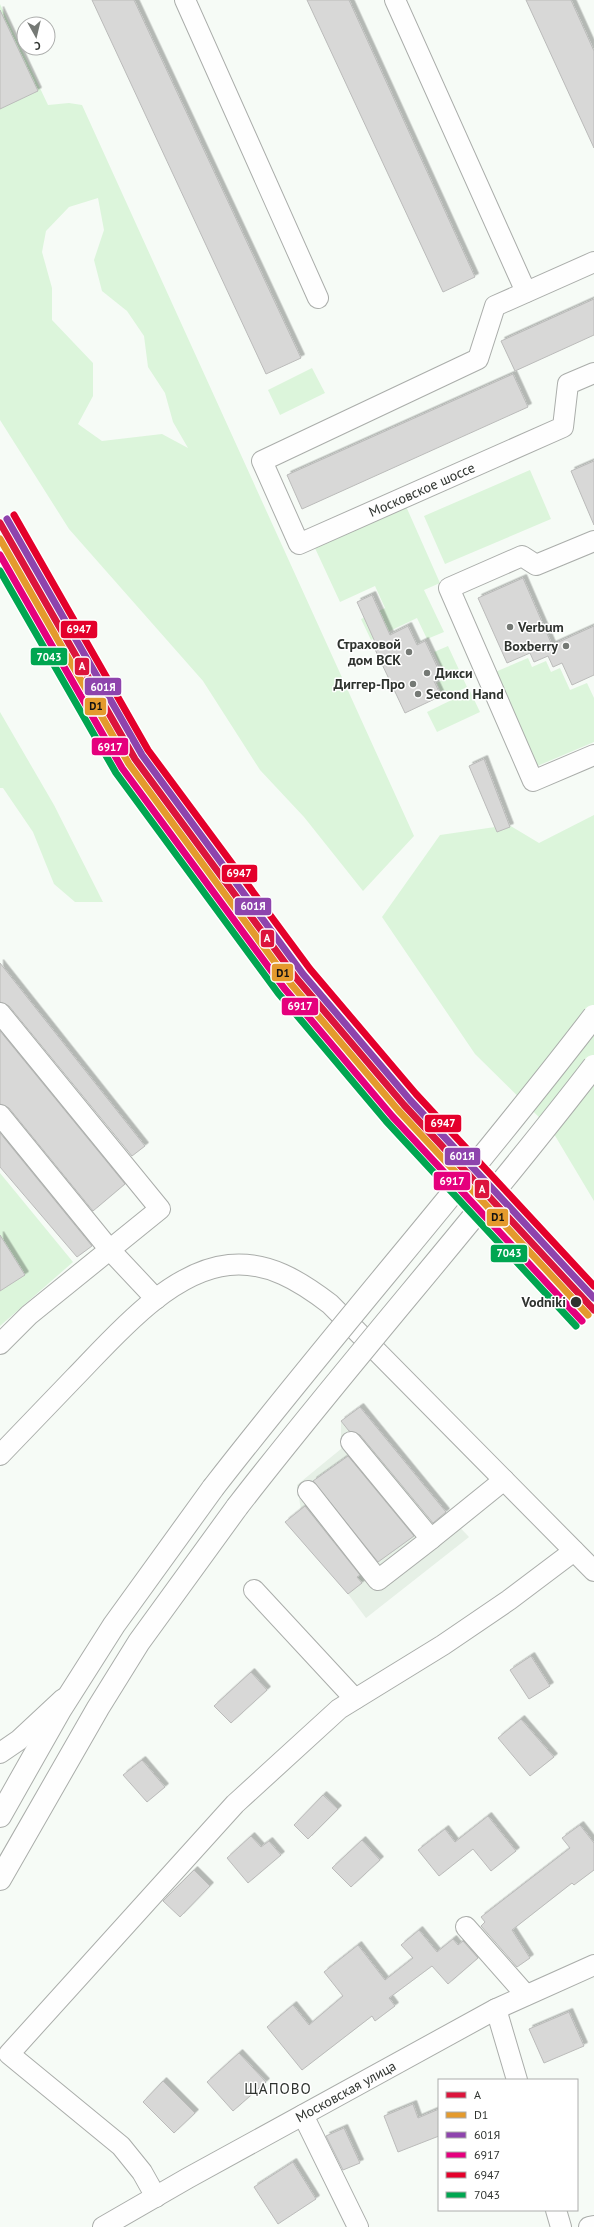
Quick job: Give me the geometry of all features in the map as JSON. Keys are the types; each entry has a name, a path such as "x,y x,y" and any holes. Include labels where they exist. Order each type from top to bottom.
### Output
{"main road":[{"path":"0,1816 73,1690 114,1625 213,1488 270,1415 508,1127 594,1016"},
{"path":"0,1879 94,1714 139,1642 237,1507 294,1434 537,1140 594,1066"}],"street":[{"path":"185,0 318,298"},
{"path":"395,0 526,292 594,262"},
{"name":"Московское шоссе","path":"526,292 495,306 478,359 262,461 299,544 563,427 568,384 594,373"},
{"path":"594,541 536,565 522,556 449,588 533,781 594,755"},
{"path":"0,1013 160,1209 29,1315 0,1344"},
{"path":"0,1116 110,1250 156,1299"},
{"path":"0,1455 111,1340 156,1299 177,1285 200,1273 228,1265 255,1265 281,1273 308,1287 330,1304 594,1571"},
{"path":"351,1442 431,1539"},
{"path":"308,1491 378,1580 504,1480"},
{"path":"156,2197 142,2172 121,2146 8,2054 235,1804 339,1709 443,1645 574,1551"},
{"path":"254,1590 355,1699"},
{"path":"0,1753 19,1740 73,1690"},
{"path":"466,1926 526,1995"},
{"name":"Московская улица","path":"103,2227 496,2009 594,1966"},
{"path":"496,2009 517,2079"},
{"path":"303,2115 358,2227"},
{"path":"556,2211 561,2227"},
{"path":"589,2227 594,2226"}],"shaded area":[{"path":"360,1407 446,1513 469,1537 366,1618 348,1594 285,1522 301,1510 297,1485 341,1449 341,1421"}],"green space":[{"path":"0,4 16,38 16,56 25,56 48,105 69,103 82,105 414,836 363,891 304,817 260,770 203,681 69,529 0,420","holes":["98,198 104,230 94,260 102,291 127,311 144,336 148,367 165,393 173,422 188,448 162,434 102,441 78,424 93,396 93,363 52,320 52,288 42,252 46,231 69,207"]},
{"path":"312,368 325,393 280,415 268,390"},
{"path":"530,470 551,519 445,564 424,516"},
{"path":"405,504 440,583 424,590 444,632 427,639 417,618 371,640 361,619 385,608 375,586 340,602 314,546"},
{"path":"448,646 467,687 444,698 437,683 446,678 434,652"},
{"path":"528,658 532,667 546,661 551,672 560,668 570,690 587,683 594,698 594,742 535,767 495,672"},
{"path":"470,691 480,712 437,732 427,712"},
{"path":"0,712 54,805 103,902 75,902 54,884 33,832 3,788 0,788"},
{"path":"594,815 594,1201 551,1129 475,1054 382,917 440,835 509,825 539,843"},
{"path":"0,1173 73,1262 0,1326"}],"building":[{"path":"92,0 134,0 301,358 266,374"},
{"path":"307,0 349,0 475,277 443,292"},
{"path":"526,0 571,0 594,51 594,148"},
{"path":"0,10 16,44 16,56 22,56 38,91 0,109"},
{"path":"594,299 594,335 515,371 501,341"},
{"path":"513,374 528,407 302,509 287,475"},
{"path":"594,461 594,525 571,471"},
{"path":"523,578 552,645 594,626 594,675 572,685 562,663 553,667 548,656 534,662 530,653 507,663 478,598"},
{"path":"372,595 390,635 408,626 417,645 425,641 442,677 434,681 441,696 405,713 372,643 375,642 357,602"},
{"path":"484,759 510,827 497,832 469,766"},
{"path":"0,963 145,1146 132,1156 9,1006 0,1002"},
{"path":"0,1031 125,1184 93,1211 9,1108 0,1104"},
{"path":"0,1133 92,1246 77,1257 0,1167"},
{"path":"0,1235 25,1275 0,1291"},
{"path":"360,1407 446,1512 433,1523 360,1435 349,1431 341,1421"},
{"path":"348,1456 414,1536 378,1562 313,1481"},
{"path":"305,1506 360,1575 357,1577 362,1583 348,1594 285,1522"},
{"path":"531,1656 550,1686 529,1699 510,1670"},
{"path":"251,1672 267,1690 231,1723 214,1706"},
{"path":"521,1719 554,1757 530,1776 498,1738"},
{"path":"142,1760 165,1787 147,1802 123,1775"},
{"path":"323,1795 338,1809 308,1839 294,1825"},
{"path":"488,1816 516,1851 491,1871 473,1849 439,1876 418,1850 445,1829 455,1842"},
{"path":"580,1825 594,1843 594,1870 574,1885 572,1883 512,1930 530,1958 517,1967 481,1926 485,1922 481,1917 570,1848 562,1838"},
{"path":"251,1836 261,1847 269,1841 281,1855 248,1883 227,1858"},
{"path":"362,1840 380,1860 351,1887 332,1868"},
{"path":"194,1870 210,1886 180,1917 163,1901"},
{"path":"419,1930 437,1952 453,1939 458,1945 463,1941 478,1958 448,1984 432,1966 389,1998 395,2006 375,2021 372,2016 302,2070 267,2027 293,2005 309,2025 343,1996 324,1972 358,1945 385,1980 413,1958 401,1945"},
{"path":"569,2012 584,2046 544,2063 529,2029"},
{"path":"239,2053 266,2082 233,2111 207,2082"},
{"path":"163,2081 195,2113 174,2133 143,2102"},
{"path":"413,2104 418,2118 438,2109 438,2136 398,2152 384,2116"},
{"path":"344,2128 360,2163 343,2170 326,2136"},
{"path":"293,2162 316,2199 278,2224 254,2187"}],"transit line":[{"name":"6947","path":"14,515 148,750 310,969 416,1094 594,1286"},
{"name":"601Я","path":"7,519 142,755 303,974 410,1100 594,1298"},
{"name":"A","path":"0,523 135,759 297,979 404,1105 594,1310"},
{"name":"D1","path":"0,539 129,764 291,984 398,1110 588,1315"},
{"name":"6917","path":"0,555 122,768 284,988 392,1116 582,1321"},
{"name":"7043","path":"0,571 116,773 278,993 386,1121 576,1326"}],"place":[{"name":"Verbum","path":"510,627"},
{"name":"Boxberry","path":"566,646"},
{"name":"Страховой дом ВСК","path":"409,652"},
{"name":"Дикси","path":"427,673"},
{"name":"Диггер-Про","path":"413,684"},
{"name":"Second Hand","path":"418,694"},
{"name":"Vodniki","path":"576,1302"}],"district":[{"name":"ЩАПОВО","path":"278,2089"}]}
